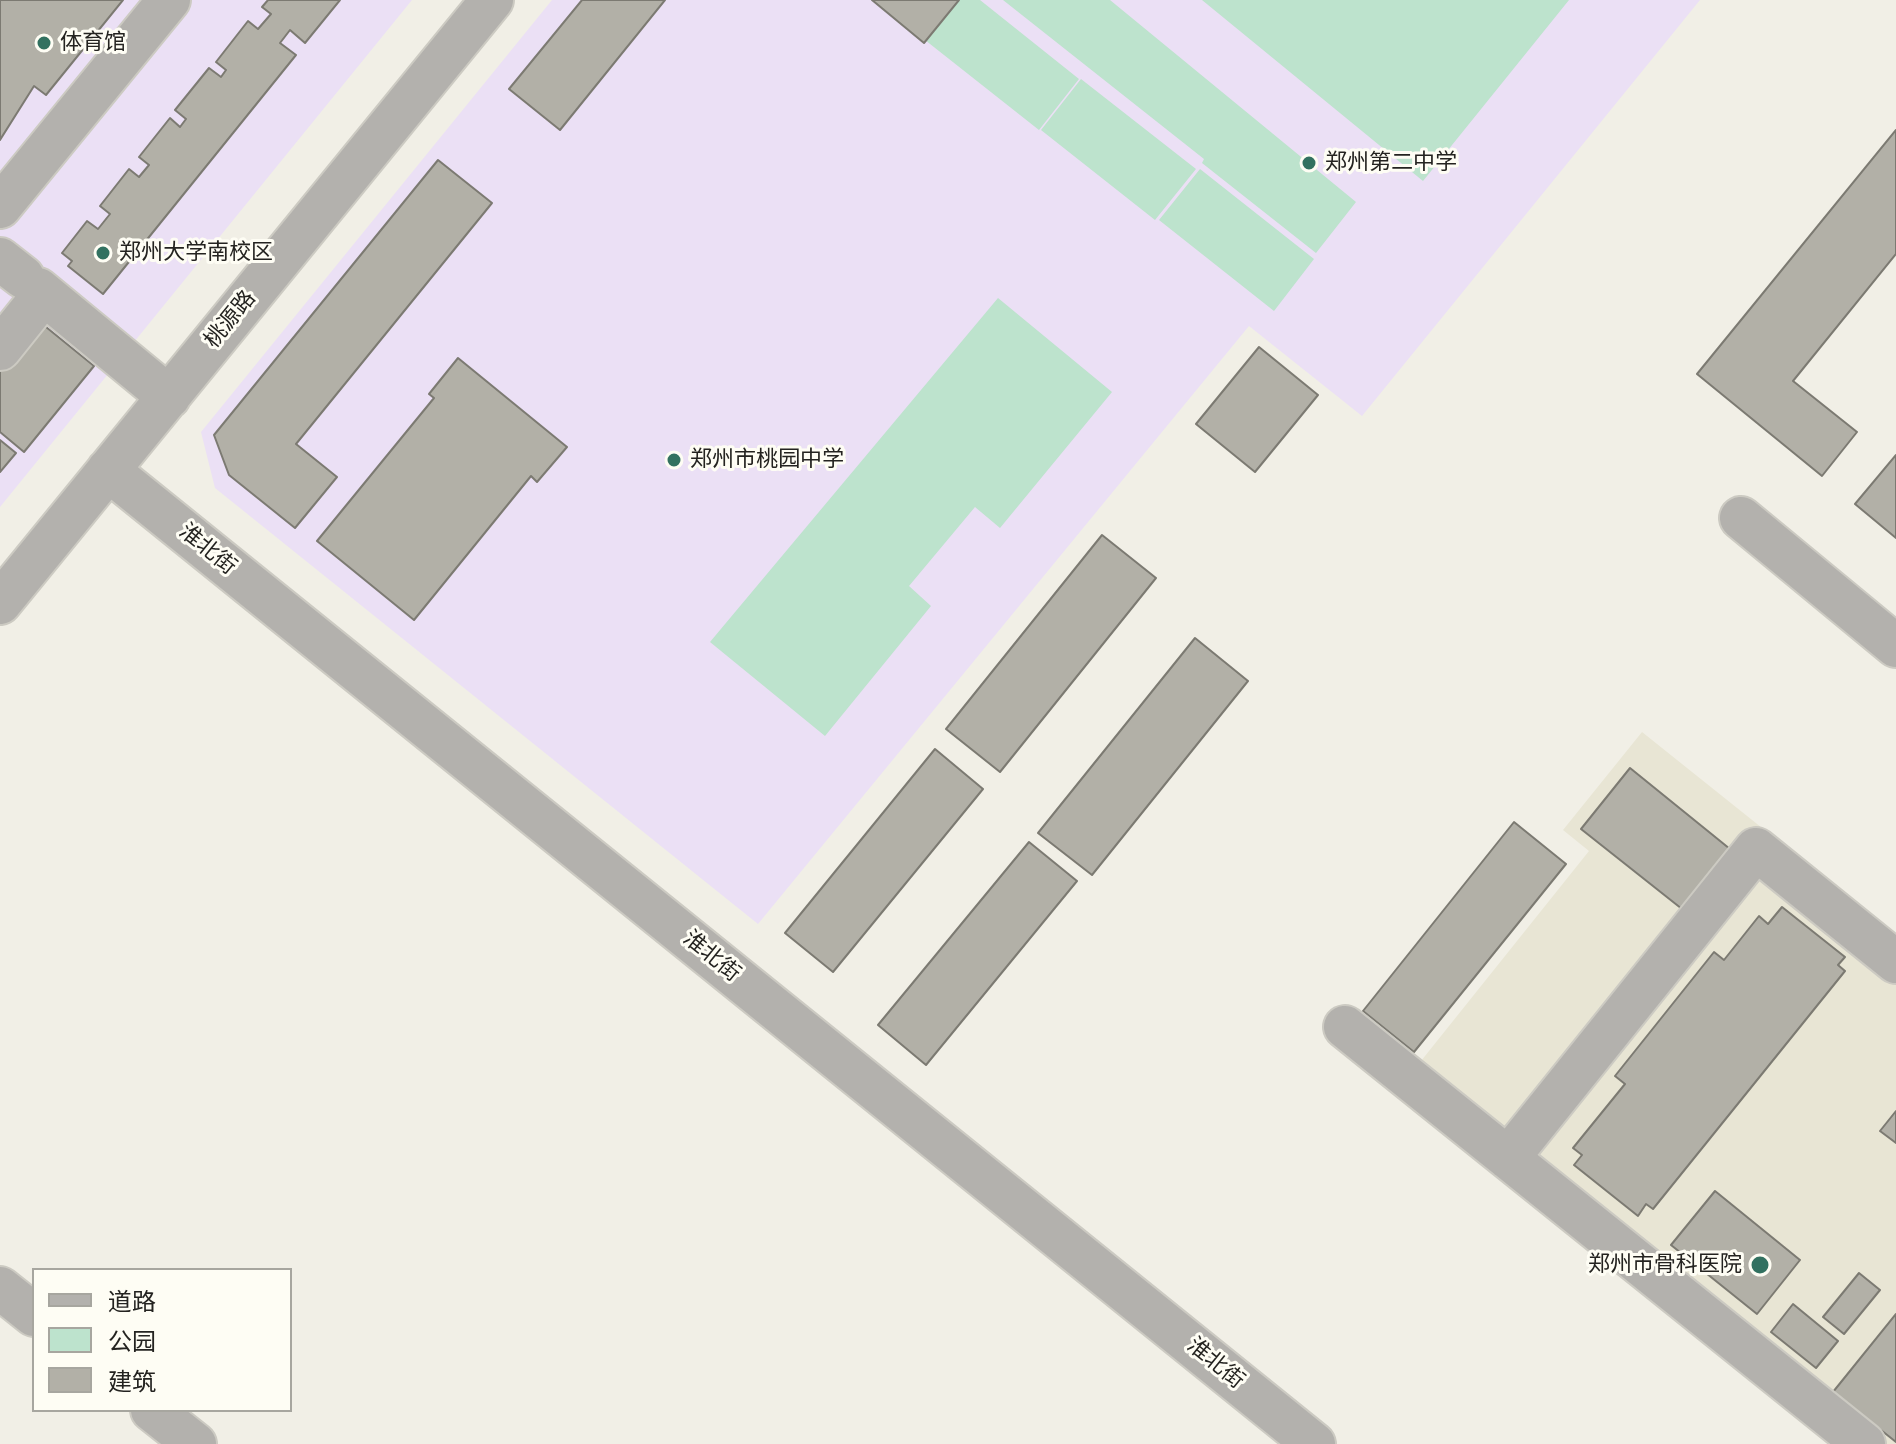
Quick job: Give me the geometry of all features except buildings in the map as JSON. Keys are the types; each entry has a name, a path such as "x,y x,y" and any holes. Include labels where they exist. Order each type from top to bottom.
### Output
{"street":[{"path":"0,207 169,0"},
{"name":"桃源路","path":"0,603 492,0"},
{"path":"0,349 26,280 169,397"},
{"name":"淮北街","path":"108,470 1314,1444"},
{"path":"1741,518 1896,646"},
{"path":"1508,1158 1756,849 1896,962"},
{"path":"1345,1027 1864,1444"},
{"path":"0,1288 32,1313"},
{"path":"155,1412 195,1444"}],"shaded area":[{"name":"郑州大学南校区","path":"0,0 412,0 0,507"},
{"name":"郑州市桃园中学","path":"552,0 1700,0 1362,416 1249,326 758,924 215,488 201,432"},
{"name":"郑州市骨科医院","path":"1642,732 1896,935 1896,1444 1847,1444 1401,1086 1589,851 1563,830"}],"green space":[{"path":"956,0 980,0 1079,79 1039,130 925,40"},
{"path":"1003,0 1110,0 1356,202 1316,253 1202,163 1204,159"},
{"path":"1202,0 1569,0 1423,181"},
{"path":"1081,79 1196,169 1155,220 1041,130"},
{"path":"1200,169 1314,259 1274,311 1159,220"},
{"path":"998,298 1112,392 1000,528 975,507 909,586 931,606 825,736 710,642"}],"place":[{"name":"体育馆","path":"44,43"},
{"name":"郑州第二中学","path":"1309,163"},
{"name":"郑州大学南校区","path":"103,253"},
{"name":"郑州市桃园中学","path":"674,460"},
{"name":"郑州市骨科医院","path":"1760,1265"}]}
